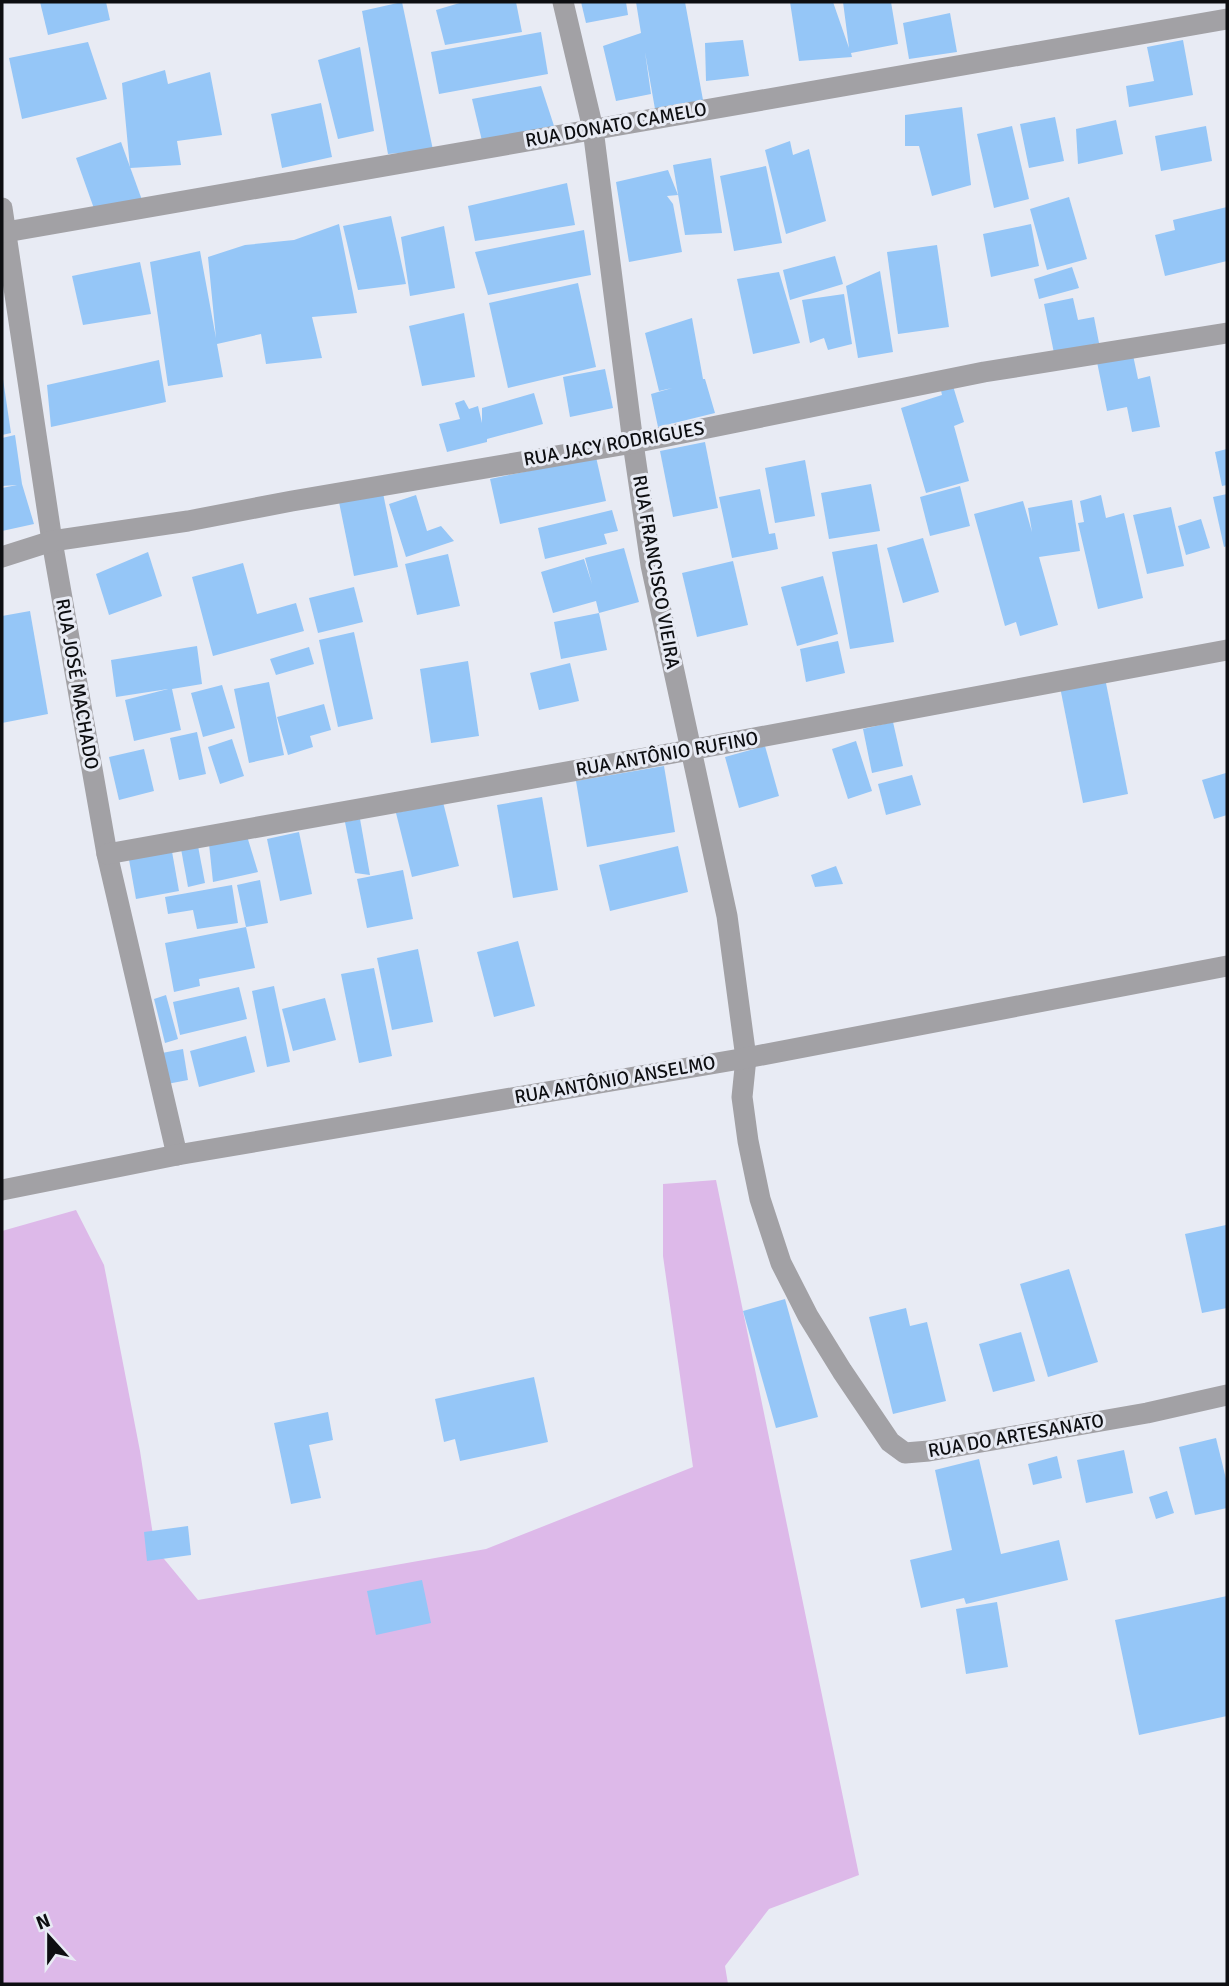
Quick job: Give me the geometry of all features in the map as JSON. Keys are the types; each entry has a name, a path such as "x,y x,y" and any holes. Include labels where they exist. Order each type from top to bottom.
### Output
{"street":[{"name":"RUA FRANCISCO VIEIRA","path":"563,2 593,129 651,565 727,916 746,1058"},
{"name":"RUA DONATO CAMELO","path":"6,232 1227,19"},
{"name":"RUA JOSÉ MACHADO","path":"2,208 52,541 107,854 177,1155"},
{"name":"RUA JACY RODRIGUES","path":"2,556 52,541 188,521 292,500 633,443 984,372 1227,332"},
{"name":"RUA ANTÔNIO RUFINO","path":"107,854 690,750 1227,650"},
{"name":"RUA ANTÔNIO ANSELMO","path":"2,1190 177,1155 746,1058 1227,966"},
{"name":"RUA DO ARTESANATO","path":"746,1058 742,1097 748,1141 760,1199 781,1263 807,1316 842,1371 890,1442 905,1453 1133,1416 1227,1395"}],"shaded area":[{"path":"716,1180 859,1875 769,1909 725,1966 728,1984 2,1984 2,1231 76,1210 104,1265 140,1451 155,1548 198,1600 486,1549 693,1467 663,1256 663,1184"}],"building":[{"path":"40,2 106,2 110,20 48,35"},
{"path":"402,2 433,150 388,154 362,11"},
{"path":"463,2 516,2 522,32 445,45 436,10"},
{"path":"581,2 626,2 628,15 586,23"},
{"path":"636,2 685,2 703,100 655,109 645,52 651,94 616,101 603,46 641,33"},
{"path":"790,2 833,2 849,48 843,2 891,2 898,44 851,53 852,57 799,61"},
{"path":"950,13 957,52 909,59 903,23"},
{"path":"541,32 548,74 439,94 431,52"},
{"path":"743,40 749,76 706,81 705,43"},
{"path":"1183,40 1193,95 1129,107 1126,86 1154,81 1147,47"},
{"path":"88,42 107,99 22,119 9,58"},
{"path":"360,47 374,131 338,139 318,60"},
{"path":"165,70 168,84 210,72 222,135 177,141 181,165 130,168 122,83"},
{"path":"541,86 556,132 483,145 472,99"},
{"path":"321,103 332,157 282,168 271,114"},
{"path":"962,107 971,185 932,196 919,146 905,146 905,115"},
{"path":"1055,117 1064,161 1029,168 1020,124"},
{"path":"1116,120 1123,154 1078,164 1076,129"},
{"path":"1012,126 1029,199 994,208 977,134"},
{"path":"1206,126 1212,161 1161,171 1155,136"},
{"path":"790,141 793,155 809,149 826,221 786,234 765,150"},
{"path":"121,142 142,200 97,217 76,158"},
{"path":"711,158 722,233 685,235 673,165"},
{"path":"766,166 782,243 734,251 720,176"},
{"path":"668,170 678,195 667,196 673,204 682,252 629,262 616,182"},
{"path":"567,183 575,225 475,241 468,206"},
{"path":"1069,197 1087,259 1047,270 1030,209"},
{"path":"1227,207 1227,261 1165,276 1155,235 1175,230 1173,220"},
{"path":"391,216 406,284 358,290 343,226"},
{"path":"339,224 357,313 312,317 322,358 266,364 261,334 217,344 223,377 168,386 150,262 200,251 216,338 208,257 245,245 294,240"},
{"path":"1031,224 1039,266 991,277 983,234"},
{"path":"444,226 455,288 410,296 401,237"},
{"path":"584,230 591,275 488,295 475,252"},
{"path":"937,245 949,327 898,334 887,252"},
{"path":"835,256 843,284 790,300 783,270"},
{"path":"140,262 151,314 83,325 72,276"},
{"path":"1072,267 1079,288 1039,299 1034,279"},
{"path":"880,271 893,352 858,358 846,286"},
{"path":"779,272 800,343 753,354 737,279"},
{"path":"578,283 596,367 508,388 489,303"},
{"path":"844,294 852,344 828,350 824,338 810,343 802,300"},
{"path":"1073,298 1078,320 1094,317 1099,343 1054,353 1044,304"},
{"path":"464,313 475,377 422,386 409,326"},
{"path":"692,318 703,379 715,413 658,427 651,394 672,388 659,391 645,333"},
{"path":"1133,355 1138,379 1150,376 1160,427 1132,432 1127,407 1107,411 1097,362"},
{"path":"159,360 166,402 51,427 47,385"},
{"path":"605,369 613,408 570,417 563,377"},
{"path":"2,379 11,433 2,435"},
{"path":"940,386 953,386 964,422 954,426 969,481 926,493 901,408 942,395"},
{"path":"534,393 543,424 447,452 439,424 460,419 455,403 464,400 469,409 478,406 482,423 482,408"},
{"path":"15,435 22,484 34,524 2,531 2,488 17,485 2,486 2,438"},
{"path":"705,442 718,508 673,517 660,451"},
{"path":"1227,449 1227,485 1222,486 1215,452"},
{"path":"596,457 606,501 500,524 490,479"},
{"path":"805,460 815,516 775,523 765,468"},
{"path":"871,484 880,531 829,539 821,493"},
{"path":"960,486 970,526 930,536 920,497"},
{"path":"760,489 769,534 775,533 778,549 732,558 719,497"},
{"path":"383,493 398,567 354,576 339,502"},
{"path":"1227,494 1227,546 1224,547 1213,497"},
{"path":"416,495 427,531 441,526 454,541 406,557 389,504"},
{"path":"1101,495 1106,518 1124,513 1143,598 1098,609 1078,523 1084,522 1080,501"},
{"path":"1072,500 1080,551 1039,557 1058,625 1020,636 1016,622 1005,626 974,514 1023,501 1032,532 1028,508"},
{"path":"1171,507 1184,566 1147,574 1133,515"},
{"path":"612,510 618,531 604,534 607,544 545,559 538,528"},
{"path":"1201,519 1210,548 1186,555 1178,526"},
{"path":"923,538 939,592 903,603 887,548"},
{"path":"877,544 894,642 850,649 832,552"},
{"path":"624,548 639,602 599,613 596,601 553,613 541,572 584,559 592,584 585,558"},
{"path":"148,552 162,596 109,615 96,574"},
{"path":"448,554 460,606 417,615 405,564"},
{"path":"733,561 748,625 697,637 682,573"},
{"path":"243,563 257,614 296,603 304,631 213,656 192,577"},
{"path":"823,576 838,634 797,646 781,587"},
{"path":"354,587 363,622 318,633 309,598"},
{"path":"30,611 48,714 2,723 2,616"},
{"path":"599,613 607,650 561,659 554,622"},
{"path":"354,632 373,719 338,727 319,640"},
{"path":"838,641 845,673 806,682 800,649"},
{"path":"197,646 202,684 172,689 181,730 134,741 125,700 168,689 116,697 111,660"},
{"path":"309,647 314,664 276,675 270,659"},
{"path":"468,661 479,736 431,743 420,669"},
{"path":"570,663 579,701 539,710 530,673"},
{"path":"1105,678 1128,794 1083,803 1060,687"},
{"path":"269,682 284,755 249,763 234,689"},
{"path":"222,685 235,728 203,737 191,693"},
{"path":"324,704 331,730 310,736 313,747 288,755 277,717"},
{"path":"893,722 903,766 872,773 863,729"},
{"path":"197,732 206,774 179,780 170,738"},
{"path":"232,739 244,776 220,784 208,747"},
{"path":"856,741 872,791 848,799 832,749"},
{"path":"765,746 779,796 739,808 725,757"},
{"path":"144,749 154,791 119,800 109,757"},
{"path":"664,766 675,832 587,847 576,781"},
{"path":"1226,773 1227,815 1214,819 1202,780"},
{"path":"912,775 921,805 886,815 878,784"},
{"path":"542,797 558,890 513,898 497,805"},
{"path":"443,802 459,866 412,877 396,813"},
{"path":"360,819 370,875 355,873 345,822"},
{"path":"299,832 312,894 280,901 267,839"},
{"path":"247,836 258,872 213,882 209,844"},
{"path":"171,846 179,891 136,899 128,854"},
{"path":"198,846 205,883 188,887 181,849"},
{"path":"678,846 688,892 610,911 599,865"},
{"path":"836,866 843,884 815,887 811,875"},
{"path":"403,870 413,919 367,928 357,879"},
{"path":"260,880 268,923 246,927 237,885"},
{"path":"232,885 238,923 197,929 193,910 168,914 165,897"},
{"path":"246,927 255,968 199,979 200,986 174,992 165,943"},
{"path":"518,941 535,1006 494,1017 477,952"},
{"path":"418,949 433,1022 392,1030 377,958"},
{"path":"374,968 392,1056 359,1063 341,974"},
{"path":"274,986 290,1062 267,1067 252,991"},
{"path":"239,987 247,1019 180,1035 173,1002"},
{"path":"166,995 178,1039 165,1043 154,999"},
{"path":"325,998 336,1040 293,1051 282,1009"},
{"path":"246,1036 255,1072 199,1087 190,1051"},
{"path":"183,1049 188,1080 167,1084 162,1053"},
{"path":"1226,1225 1227,1308 1202,1313 1185,1234"},
{"path":"1069,1269 1098,1362 1048,1377 1020,1284"},
{"path":"785,1299 818,1417 776,1428 743,1311"},
{"path":"906,1308 910,1326 927,1322 946,1401 893,1414 869,1317"},
{"path":"1021,1332 1035,1381 993,1392 979,1344"},
{"path":"534,1377 548,1442 460,1461 455,1439 444,1442 435,1399"},
{"path":"328,1412 333,1440 309,1445 321,1498 291,1504 274,1423"},
{"path":"1216,1438 1227,1483 1227,1508 1195,1515 1179,1447"},
{"path":"1124,1450 1133,1493 1086,1503 1077,1460"},
{"path":"1057,1456 1062,1478 1033,1485 1028,1464"},
{"path":"979,1459 1001,1554 1059,1540 1068,1580 966,1604 964,1598 921,1608 910,1560 952,1550 935,1470"},
{"path":"1167,1491 1174,1513 1156,1519 1149,1497"},
{"path":"188,1526 191,1555 147,1561 144,1532"},
{"path":"422,1580 431,1623 376,1635 367,1591"},
{"path":"1227,1596 1227,1716 1139,1735 1115,1620"},
{"path":"997,1602 1008,1667 966,1674 956,1609"}]}
